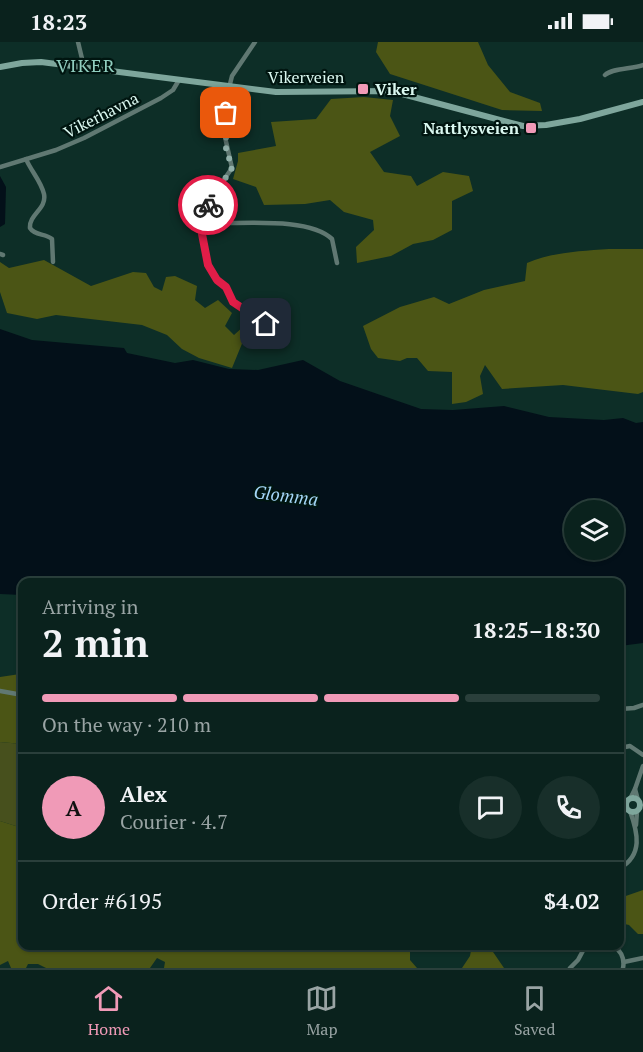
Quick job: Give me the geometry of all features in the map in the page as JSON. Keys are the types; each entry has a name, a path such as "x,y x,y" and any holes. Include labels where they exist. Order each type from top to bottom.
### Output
{"main road":[{"name":"Vikerveien","path":"0,67 31,62 292,93 391,91 523,126 546,125 580,119 643,102"}],"street":[{"path":"78,42 84,67"},
{"path":"255,42 232,76 225,137 232,168 208,203 204,220 204,247 212,273 226,287 232,300 266,324"},
{"path":"605,75 609,71 631,69 643,65"},
{"name":"Vikerhavna","path":"0,167 65,147 103,129 169,93 179,80"},
{"path":"26,159 44,195 42,206 31,219 30,228 34,233 52,239 53,262"},
{"path":"204,220 213,224 288,224 312,227 332,239 337,263"},
{"path":"0,691 18,694"},
{"path":"624,709 643,705"},
{"path":"624,747 630,746 643,755"},
{"path":"624,865 630,861 636,851 638,840 634,805 635,789 643,766"},
{"path":"570,968 583,950"},
{"path":"618,950 621,953 623,965 643,958"}],"green space":[{"path":"378,42 478,42 488,65 510,92 540,103 542,111 502,110 390,74 376,52"},
{"path":"364,97 393,100 390,116 400,136 370,152 384,172 411,176 417,186 443,172 469,176 473,191 452,201 452,230 433,240 413,244 391,256 357,263 356,247 374,230 373,220 344,212 330,200 305,204 264,205 256,187 233,179 238,153 276,146 271,122 316,119 331,99"},
{"path":"643,249 643,392 638,394 563,385 502,389 485,365 480,376 483,394 466,402 452,404 452,372 428,371 417,358 400,361 378,358 371,349 363,326 400,307 434,297 449,304 484,290 525,281 527,263 537,259 567,253"},
{"path":"44,260 91,286 133,272 146,273 154,287 162,291 166,277 175,276 197,286 195,300 205,308 218,300 232,313 225,326 234,335 244,326 248,329 232,368 199,358 182,349 167,335 142,325 56,315 37,319 7,313 0,292 0,262 9,268"},
{"path":"18,674 18,744 0,742 0,677"},
{"path":"0,742 18,744 18,827 0,821"},
{"path":"0,821 18,827 18,950 410,950 410,960 417,968 164,968 165,962 157,958 150,968 46,968 38,964 28,964 26,968 11,968 8,961 0,965"},
{"path":"643,890 643,934 638,934 629,925 624,924 624,897"},
{"path":"471,950 492,950 504,968 462,968"}],"water":[{"path":"0,176 6,187 5,224 0,227"},
{"name":"Glomma","path":"0,329 32,340 124,348 127,353 175,363 193,360 229,369 258,370 303,360 340,381 421,409 453,410 504,406 549,417 604,420 623,418 636,423 643,422 643,643 624,645 624,578 18,578 18,595 0,594"}],"way so far":[{"path":"208,205 232,168 226,148 226,113"}],"place":[{"name":"Viker","path":"363,89"},
{"name":"Nattlysveien","path":"531,128"}],"district":[{"name":"VIKER","path":"86,65"}],"route":[{"path":"208,205 202,234 208,265 217,280 226,287 233,302 266,324"}]}
